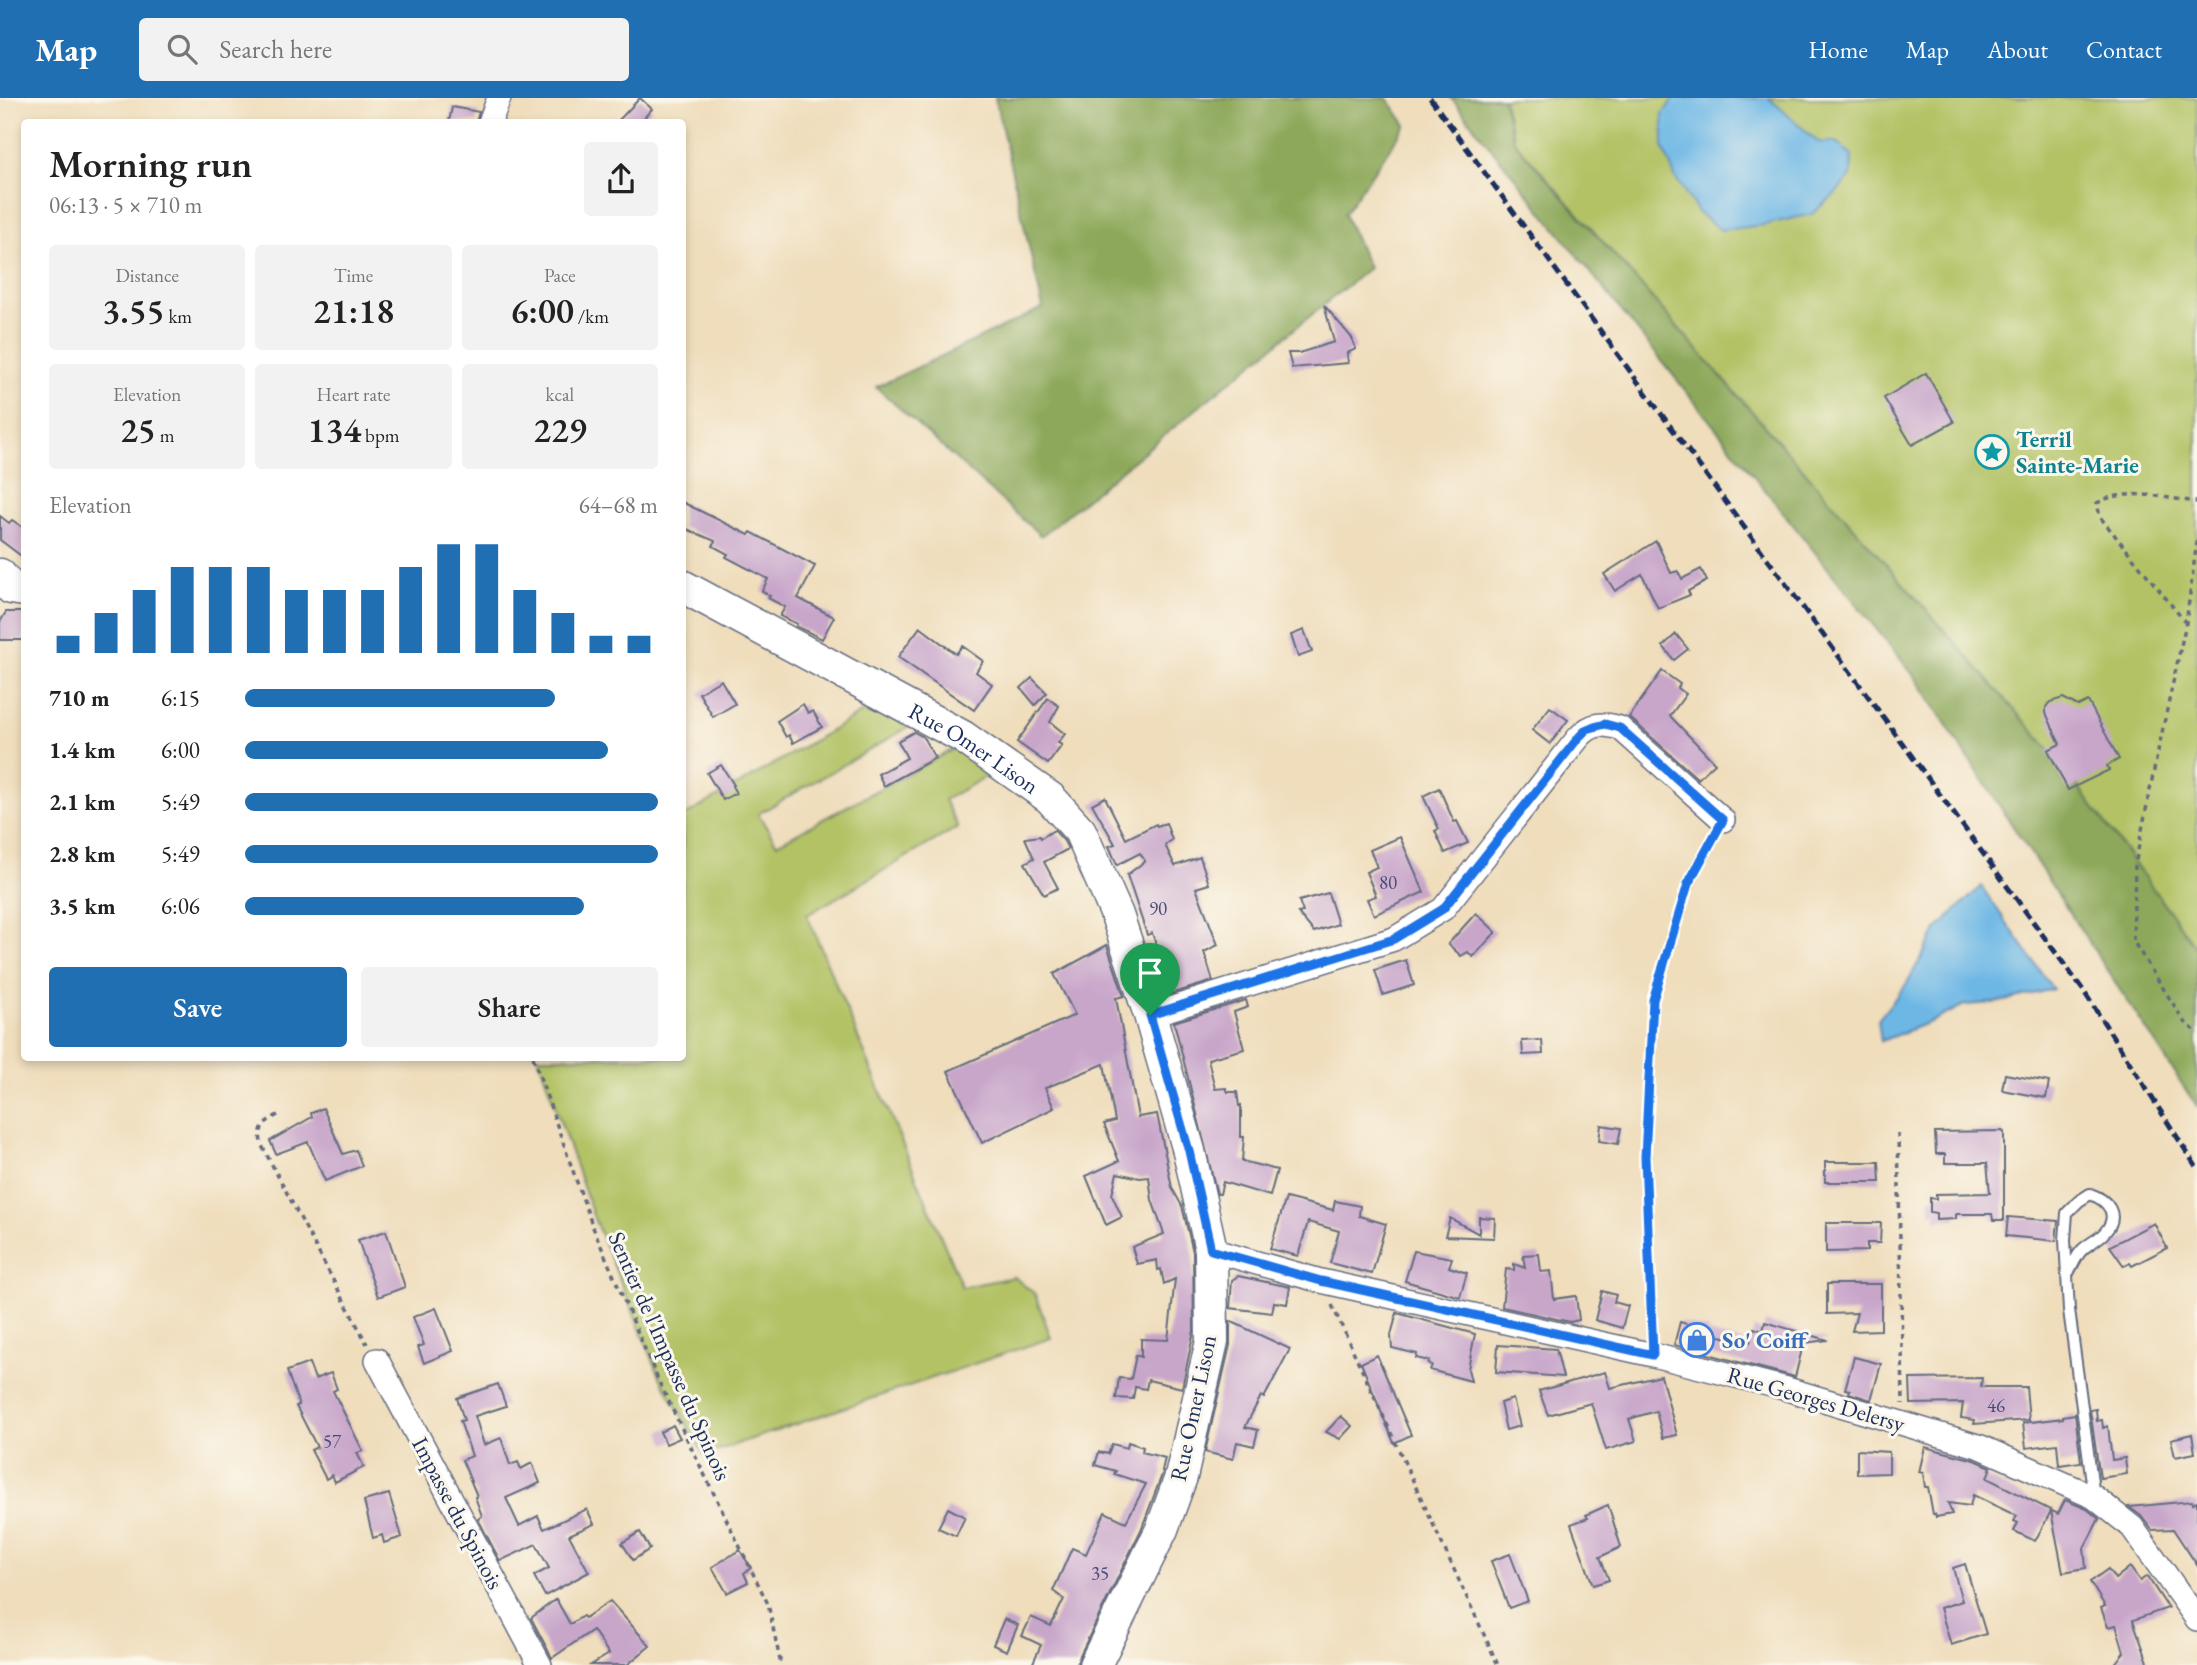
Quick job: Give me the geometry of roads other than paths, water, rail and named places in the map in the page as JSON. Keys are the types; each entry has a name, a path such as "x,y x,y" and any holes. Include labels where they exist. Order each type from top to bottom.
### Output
{"street":[{"path":"491,119 499,98"},
{"name":"Rue Omer Lison","path":"686,588 963,737 1050,797 1080,831 1117,915 1150,1015 1189,1151 1211,1250 1212,1341 1181,1477 1161,1529 1095,1665"},
{"path":"1150,1015 1394,939 1443,909 1579,737 1587,729 1597,725 1620,728 1723,820"},
{"name":"Rue Georges Delersy","path":"1211,1250 1321,1281 1653,1355 1787,1389 1981,1447 2094,1497 2132,1527 2197,1619"},
{"name":"Impasse du Spinois","path":"377,1360 540,1665"}],"lane":[{"path":"2067,1275 2081,1251 2107,1230 2111,1217 2109,1206 2101,1198 2090,1194 2067,1213 2065,1240 2067,1275 2069,1310 2094,1497"}],"water":[{"path":"1675,98 1769,98 1818,142 1836,142 1852,155 1851,176 1812,214 1764,225 1721,230 1700,215 1675,177 1663,147 1663,113"},
{"path":"1981,886 2053,989 1994,1003 1964,1005 1935,1020 1881,1041 1878,1020 1907,983 1937,929"}],"railway":[{"path":"1430,98 2083,990 2197,1168"}],"place":[{"name":"Terril Sainte-Marie","path":"1992,452"},
{"name":"So' Coiff","path":"1697,1340"}]}
